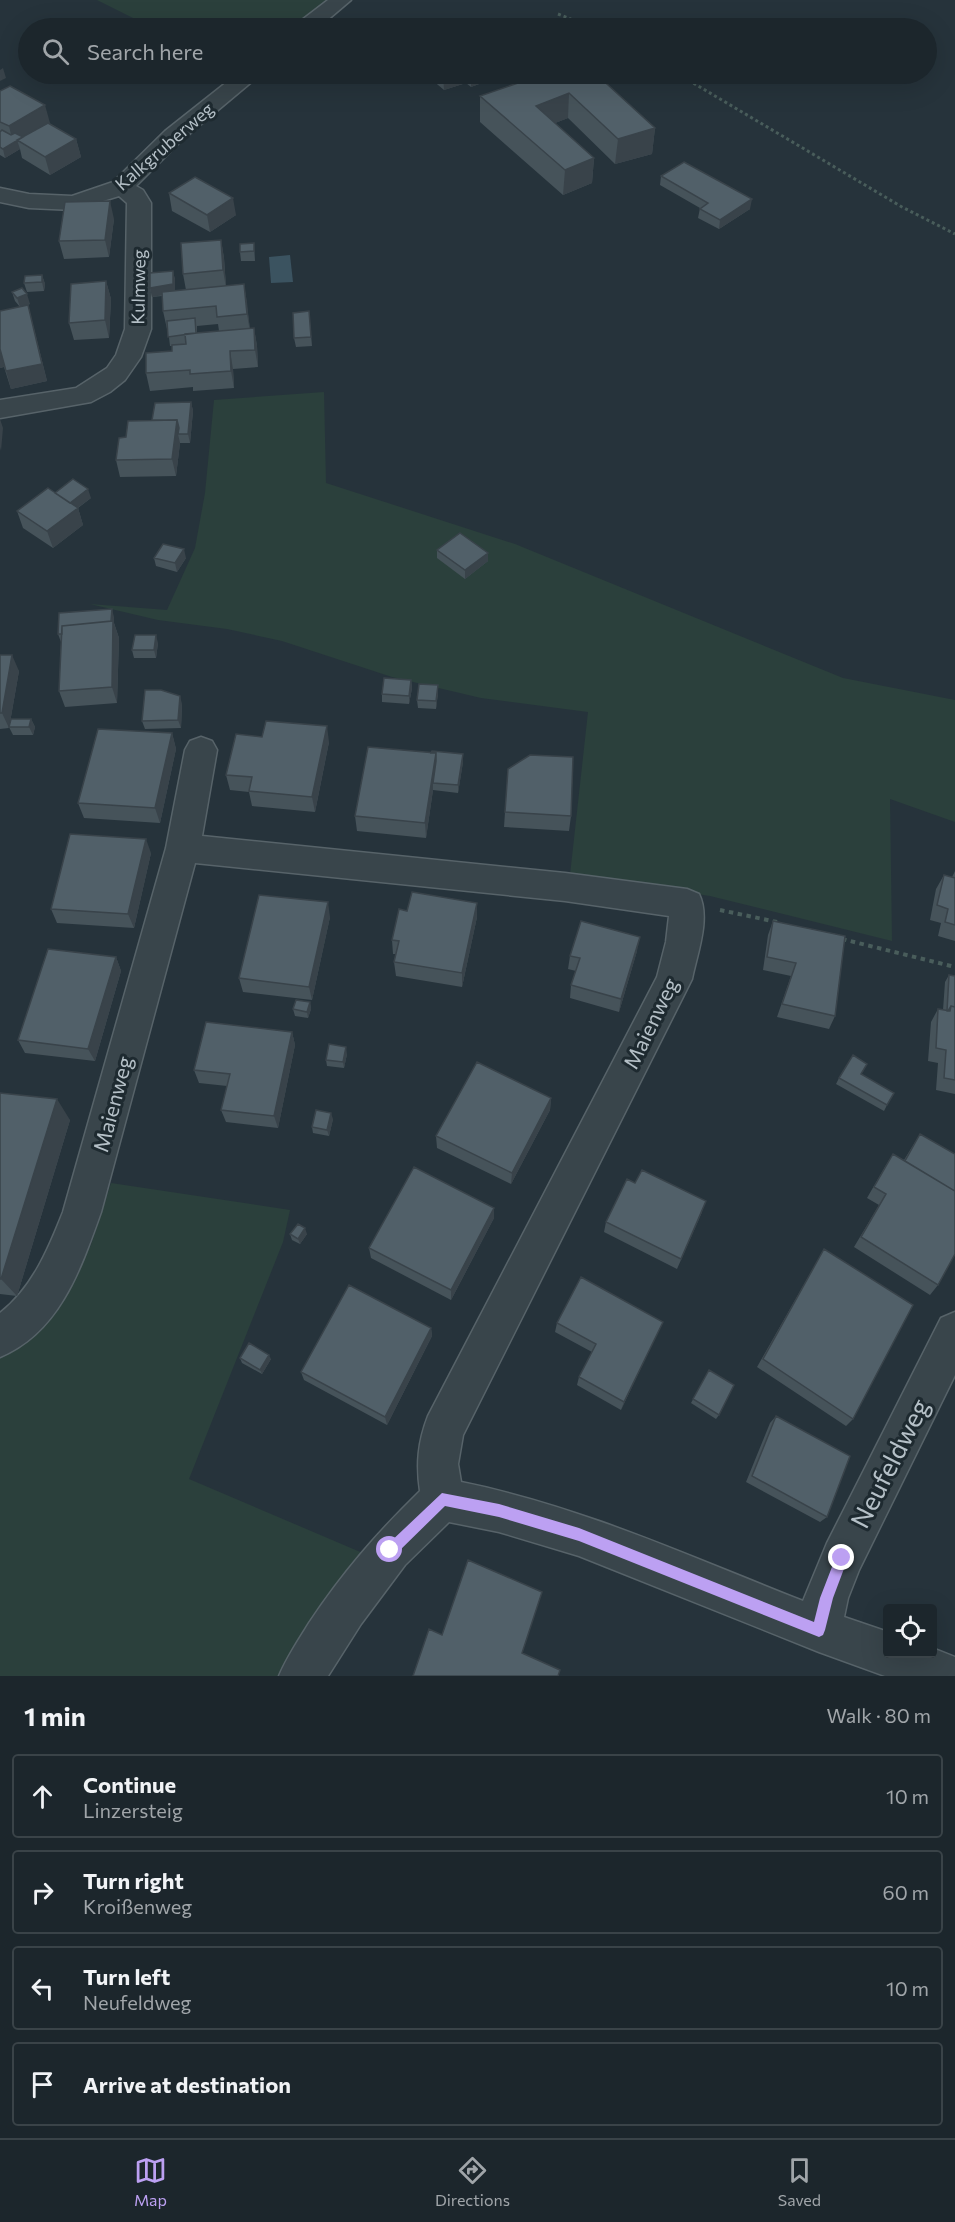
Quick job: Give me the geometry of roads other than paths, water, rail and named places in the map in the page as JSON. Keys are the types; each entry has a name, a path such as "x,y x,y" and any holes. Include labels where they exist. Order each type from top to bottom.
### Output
{"street":[{"path":"318,18 341,0"},
{"name":"Kalkgruberweg","path":"0,195 41,203 74,203 121,187 172,136 237,84"},
{"name":"Kulmweg","path":"0,409 82,396 101,386 116,374 128,357 138,329 140,203 135,195 121,187"},
{"name":"Maienweg","path":"0,1337 36,1307 60,1269 82,1212 183,848 201,750"},
{"name":"Maienweg","path":"183,848 565,888 687,904 683,942 674,979 443,1431 437,1464 442,1499"},
{"name":"Neufeldweg","path":"819,1630 826,1598 842,1558 955,1332"},
{"path":"302,1676 345,1608 390,1550 442,1499 499,1510 579,1534 819,1630 947,1676"}],"water":[{"path":"290,255 293,282 271,283 269,257"}]}
